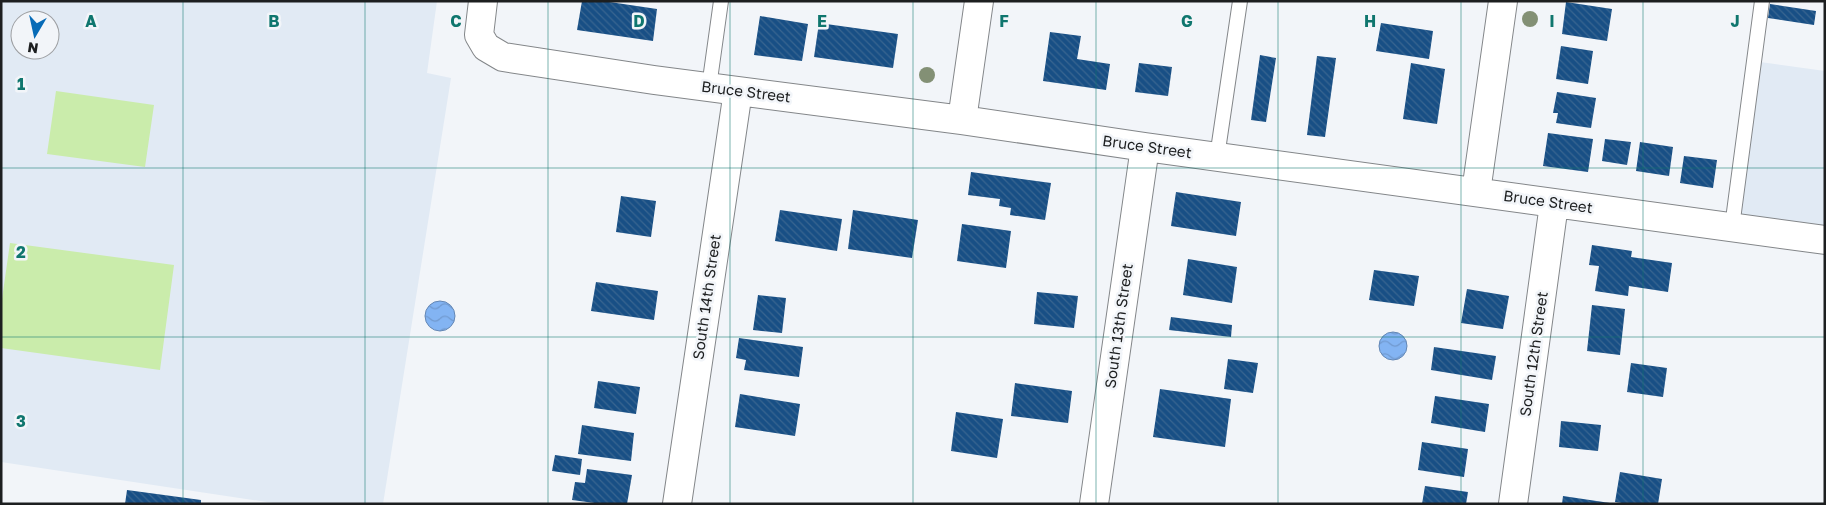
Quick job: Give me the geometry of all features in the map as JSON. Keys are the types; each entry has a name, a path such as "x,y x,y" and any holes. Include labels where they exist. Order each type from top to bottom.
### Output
{"street":[{"name":"Bruce Street","path":"483,1 479,35 486,47 503,57 654,80 962,120 1144,147 1825,240"},
{"path":"962,120 979,1"},
{"path":"1476,192 1503,1"},
{"name":"South 14th Street","path":"677,504 738,91"},
{"name":"South 13th Street","path":"1094,504 1144,147"},
{"name":"South 12th Street","path":"1513,504 1554,204"}],"lane":[{"path":"709,87 721,1"},
{"path":"1217,157 1240,1"},
{"path":"1732,227 1762,1"}],"shaded area":[{"path":"1,1 437,1 427,73 451,78 383,504 280,504 1,462"},
{"path":"1760,62 1825,71 1825,227 1739,217"}],"green space":[{"path":"56,91 154,105 145,167 47,154"},
{"path":"10,243 174,265 160,370 1,348 1,306"}],"water":[{"path":"440,301 451,305 455,316 451,327 440,331 429,327 425,316 429,305"},
{"path":"1393,332 1403,336 1407,346 1403,356 1393,360 1383,356 1379,346 1383,336"}],"building":[{"path":"582,1 603,1 657,9 653,41 577,30"},
{"path":"1566,2 1612,9 1607,41 1562,34"},
{"path":"1770,4 1816,11 1814,25 1768,18"},
{"path":"760,16 808,24 802,61 754,55"},
{"path":"819,23 898,34 893,68 814,57"},
{"path":"1381,23 1433,31 1429,59 1376,51"},
{"path":"1050,32 1081,36 1077,59 1110,64 1106,90 1043,81"},
{"path":"1561,46 1593,51 1588,84 1556,79"},
{"path":"1260,55 1276,58 1266,122 1251,120"},
{"path":"1317,56 1336,58 1325,137 1307,135"},
{"path":"1139,63 1172,67 1168,96 1135,92"},
{"path":"1411,63 1445,69 1437,124 1403,119"},
{"path":"1557,92 1596,98 1591,128 1556,123 1558,113 1553,113"},
{"path":"1548,133 1593,139 1588,172 1543,166"},
{"path":"1605,139 1631,142 1627,165 1602,161"},
{"path":"1640,142 1673,147 1669,176 1636,171"},
{"path":"1684,156 1717,160 1713,188 1680,183"},
{"path":"971,172 1051,183 1045,220 1010,215 1011,208 999,206 1000,199 968,195"},
{"path":"1176,192 1241,202 1236,236 1171,226"},
{"path":"621,196 656,201 651,237 616,232"},
{"path":"780,210 842,219 837,251 775,241"},
{"path":"853,210 918,220 912,258 848,249"},
{"path":"962,224 1011,231 1006,268 957,261"},
{"path":"1592,245 1632,251 1631,257 1672,263 1668,292 1629,286 1628,296 1595,291 1599,266 1589,265"},
{"path":"1188,259 1237,267 1232,303 1183,295"},
{"path":"1374,270 1419,276 1414,306 1369,300"},
{"path":"596,282 658,291 654,320 591,311"},
{"path":"1467,289 1509,296 1503,329 1461,323"},
{"path":"1037,292 1078,296 1074,328 1034,324"},
{"path":"758,295 786,298 782,333 753,330"},
{"path":"1592,305 1625,309 1620,355 1587,351"},
{"path":"1171,317 1232,325 1231,337 1169,330"},
{"path":"739,338 803,347 799,377 744,370 746,360 736,358"},
{"path":"1434,347 1496,356 1492,380 1431,370"},
{"path":"1228,359 1258,363 1253,393 1224,389"},
{"path":"1631,363 1667,368 1663,397 1627,392"},
{"path":"598,381 640,387 636,414 594,408"},
{"path":"1015,383 1072,391 1068,423 1011,416"},
{"path":"1160,389 1231,399 1225,447 1153,437"},
{"path":"740,394 800,404 795,436 735,427"},
{"path":"1435,396 1489,404 1485,432 1431,423"},
{"path":"956,412 1003,419 997,458 951,451"},
{"path":"1561,421 1601,425 1598,451 1559,447"},
{"path":"582,425 634,433 631,461 578,454"},
{"path":"1422,442 1468,449 1464,477 1418,470"},
{"path":"555,455 582,459 580,475 552,471"},
{"path":"587,469 632,475 627,504 602,504 572,500 575,482 585,483"},
{"path":"1620,472 1662,479 1658,504 1615,502"},
{"path":"1425,486 1468,492 1466,504 1422,504"},
{"path":"127,490 201,500 201,504 125,504"},
{"path":"1563,496 1610,503 1610,504 1562,504"}]}
